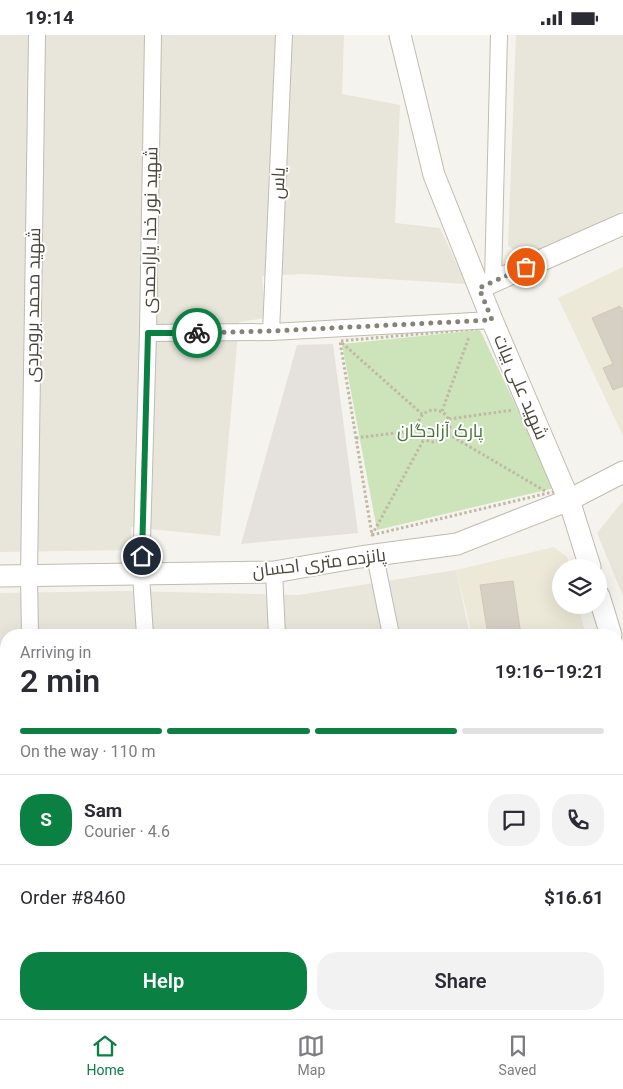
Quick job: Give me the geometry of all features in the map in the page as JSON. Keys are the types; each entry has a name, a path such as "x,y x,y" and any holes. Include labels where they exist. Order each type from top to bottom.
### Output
{"street":[{"name":"شهید محمد بروجردی","path":"30,629 29,576 37,35"},
{"name":"شهید نور خدا یاراحمدی","path":"145,629 141,575 148,333 153,35"},
{"name":"یاس","path":"271,331 284,35"},
{"name":"شهید علی بیات","path":"400,35 434,175 486,285 492,320 528,408 569,500 587,559"},
{"path":"499,35 486,285 623,224"},
{"path":"148,333 326,329 492,320"},
{"name":"پانزده متری احسان","path":"0,576 274,572 369,550 457,544 569,500 623,472"},
{"path":"369,550 389,629"},
{"path":"274,572 277,629"},
{"path":"605,614 609,629"}],"path":[{"path":"340,341 487,328 528,408 561,490 369,550"},
{"path":"326,329 422,415"},
{"path":"442,411 471,329"},
{"path":"340,341 356,438 369,550"},
{"path":"449,419 528,408"},
{"path":"432,409 442,411 449,419 450,429 444,439 435,442 424,439 418,430 419,419 422,415 432,409"},
{"path":"356,438 418,430"},
{"path":"448,434 548,493"},
{"path":"369,550 424,439"}],"shaded area":[{"path":"0,35 344,35 342,94 400,105 395,223 440,228 466,284 304,274 262,276 265,318 239,322 220,536 131,527 132,550 0,552"},
{"path":"516,35 623,35 623,211 525,256 508,246"},
{"path":"623,267 623,436 558,298"},
{"path":"333,344 358,533 241,544 297,345"},
{"path":"623,501 623,596 597,533"},
{"path":"554,547 567,557 568,559 552,559 552,614 580,614 584,629 471,629 456,570"},
{"path":"456,570 469,629 0,629 0,593 126,591 298,595"}],"green space":[{"name":"پارک آزادگان","path":"480,330 555,488 377,530 342,344"}],"building":[{"path":"620,306 623,311 623,386 613,390 603,368 613,364 592,318"},
{"path":"513,581 520,629 487,629 480,585"}],"way so far":[{"path":"197,333 492,320 479,288 526,267"}],"route":[{"path":"142,556 148,333 197,333"}]}
